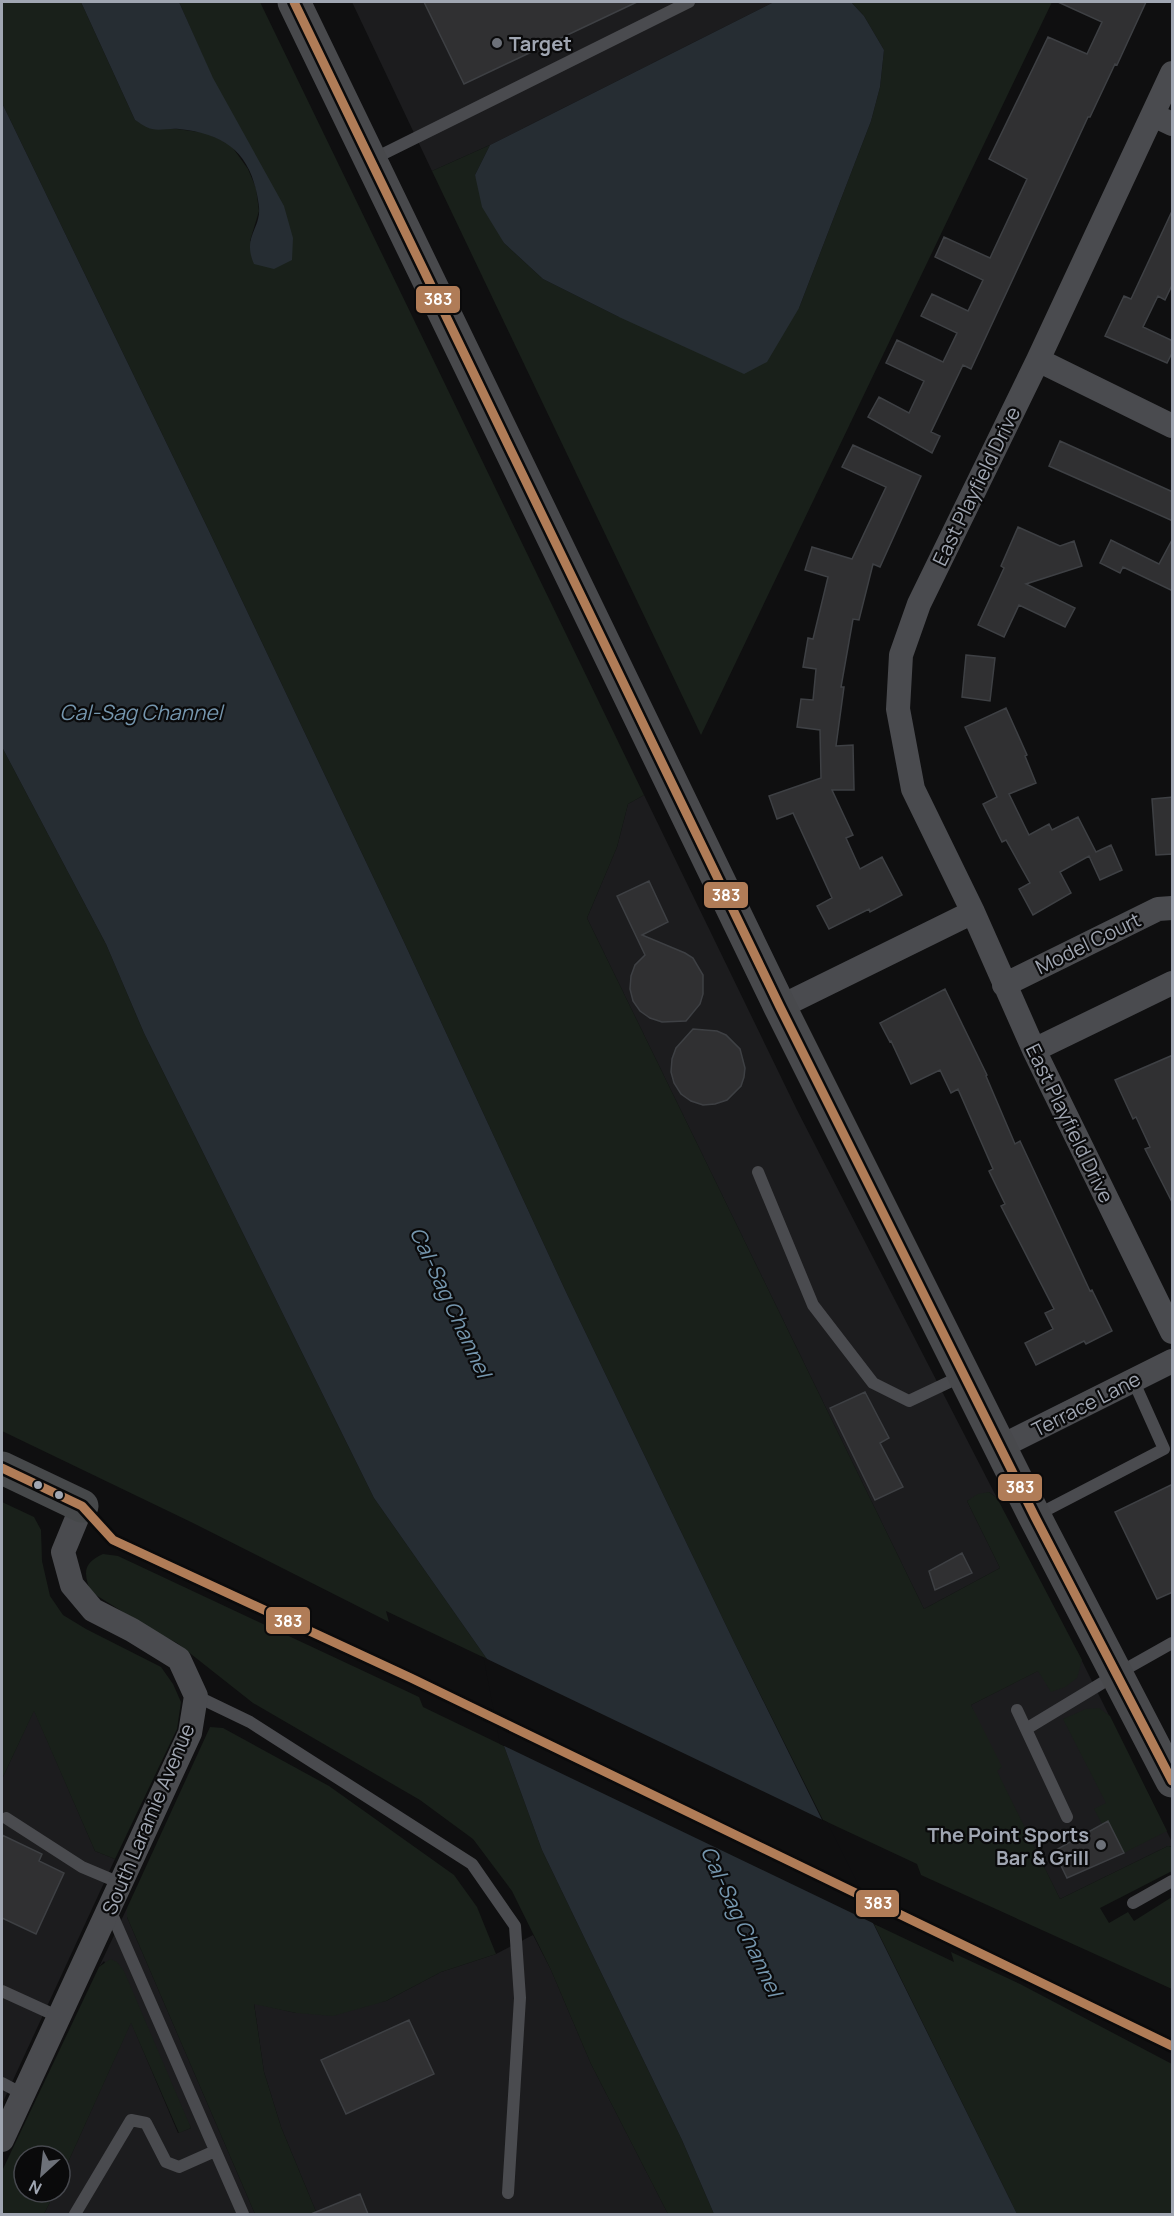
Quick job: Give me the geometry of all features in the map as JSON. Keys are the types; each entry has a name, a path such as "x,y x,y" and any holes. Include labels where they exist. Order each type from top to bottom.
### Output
{"main road":[{"path":"294,2 780,1007 1035,1517 1117,1674 1169,1766"},
{"path":"2,1468 82,1506"}],"street":[{"name":"East Playfield Drive","path":"1173,73 1163,120 1038,360 919,604 901,655 898,709 913,789 973,912 1034,1050 1173,1332"},
{"path":"1038,360 1173,426"},
{"name":"Model Court","path":"1004,985 1158,909 1173,908"},
{"path":"780,1007 973,912"},
{"path":"1034,1050 1173,983"},
{"name":"Terrace Lane","path":"1000,1447 1173,1361"},
{"name":"South Laramie Avenue","path":"2,2140 190,1732 196,1696 179,1659 132,1630 93,1610 72,1586 63,1552 82,1506"}],"lane":[{"path":"370,160 689,2"},
{"path":"758,1172 813,1305 873,1383 909,1401 965,1375"},
{"path":"1035,1517 1164,1449 1133,1380"},
{"path":"1026,1730 1117,1674 1173,1643"},
{"path":"196,1696 250,1722 472,1864 515,1926 520,1998 508,2193"},
{"path":"1017,1710 1066,1817"},
{"path":"6,1818 82,1867 120,1883"},
{"path":"1133,1902 1173,1881"},
{"path":"109,1909 243,2214"},
{"path":"2,1991 59,2017"},
{"path":"2,2084 23,2094"},
{"path":"75,2214 131,2120 146,2123 166,2162 179,2167 215,2151"}],"shaded area":[{"path":"2,2 81,2 135,120 152,129 177,129 206,133 230,144 248,169 256,188 259,211 250,241 292,260 179,2 260,2 644,795 628,804 617,847 587,918 924,1609 1000,1568 967,1501 978,1494 989,1492 997,1498 1082,1660 1077,1678 1065,1687 1051,1692 1038,1671 971,1705 1002,1767 997,1771 1060,1899 1168,1846 1172,1847 1172,1871 1100,1908 1109,1923 1128,1912 1134,1921 1172,1897 1172,1989 921,1875 917,1864 823,1820 734,1642 566,1292 404,942 2,103"},
{"path":"352,2 774,2 490,145 432,171"},
{"path":"851,2 1052,2 701,735 432,171 490,145 475,175 504,243 543,279 619,317 799,308 871,121 880,87 884,50 864,16"},
{"path":"2,747 106,944 144,1033 374,1498 487,1659 386,1611 389,1622 193,1523 2,1431"},
{"path":"644,795 797,1110 997,1498 989,1492 967,1501 1000,1568 924,1609 587,918 617,847 628,804"},
{"path":"2,1502 34,1517 41,1530 42,1561 50,1596 63,1615 161,1667 173,1684 181,1702 177,1729 115,1859 95,1851 34,1711 2,1779"},
{"path":"103,1554 118,1556 419,1697 423,1707 504,1746 542,1850 682,2140 714,2214 668,2214 591,2064 551,1970 512,1891 473,1839 420,1800 253,1703 177,1643 91,1592 86,1569 96,1557"},
{"path":"1077,1651 1172,1846 1060,1899 996,1771 971,1705"},
{"path":"1099,1708 1110,1716 1167,1831 1124,1853 1108,1821 1102,1824 1094,1809 1106,1803 1063,1719 1086,1709"},
{"path":"34,1710 95,1851 115,1859 2,2104 2,1779"},
{"path":"210,1727 223,1728 329,1786 454,1875 477,1907 496,1954 441,1972 386,2001 333,2016 296,2013 254,2004 264,2072 281,2127 317,2214 255,2214 127,1917 127,1908"},
{"path":"127,1908 127,1917 255,2214 44,2214 49,2204 72,2204 72,2153 131,2022 178,2133 191,2128 104,1961 99,1967"},
{"path":"874,1924 954,1962 951,1952 1020,1984 1172,2064 1172,2214 1017,2214"},
{"path":"533,1935 551,1970 591,2064 668,2214 317,2214 281,2127 264,2072 254,2003 296,2013 386,2001 441,1972 496,1954"},
{"path":"110,1959 117,1962 124,1971 191,2128 179,2133 131,2023 72,2153 72,2144 15,2144 99,1967"},
{"path":"12,2150 12,2204 49,2204 44,2214 2,2214 2,2171"}],"water":[{"path":"81,2 179,2 213,78 284,206 293,238 292,260 274,269 254,264 250,247 259,215 256,189 244,161 225,142 197,132 152,129 135,120"},
{"path":"774,2 851,2 864,16 884,50 880,87 871,121 799,308 767,362 744,374 619,317 543,279 504,243 482,207 475,175 490,145"},
{"name":"Cal-Sag Channel","path":"2,103 209,531 404,942 566,1292 734,1642 1017,2214 714,2214 682,2140 542,1850 504,1746 487,1659 374,1498 144,1033 106,944 2,747"}],"pier":[{"path":"481,1656 827,1822 879,1926 500,1744 484,1660"}],"building":[{"name":"Target","path":"424,2 637,2 464,84"},
{"path":"1058,2 1146,2 1117,65 1115,64 1088,117 971,369 963,365 931,432 940,436 932,453 868,417 879,397 909,413 924,381 886,363 897,340 943,362 957,333 921,316 932,294 968,311 983,280 935,257 944,237 990,258 1027,179 989,159 1048,37 1087,54 1102,22"},
{"path":"1173,209 1173,283 1165,300 1158,296 1143,327 1173,341 1173,351 1167,363 1105,336 1124,296 1131,299"},
{"path":"1060,441 1173,492 1173,521 1049,466"},
{"path":"853,445 921,476 880,567 873,564 859,620 853,619 841,687 844,687 836,746 853,745 854,790 832,790 853,835 846,838 860,869 882,857 902,895 870,912 869,909 829,929 817,906 832,898 793,813 777,819 769,796 821,778 820,730 797,727 801,699 813,700 816,669 803,667 808,638 813,639 828,577 805,570 812,547 852,559 886,487 842,467"},
{"path":"1018,527 1060,546 1074,541 1082,566 1026,584 1075,608 1065,627 1019,605 1004,637 978,625 1004,568 1001,566"},
{"path":"1173,538 1173,591 1123,567 1120,573 1100,563 1111,540 1159,564"},
{"path":"966,655 995,658 990,701 962,697"},
{"path":"1006,708 1027,755 1025,756 1036,783 1009,794 1029,835 1049,824 1052,830 1078,817 1096,852 1111,845 1122,870 1100,880 1089,856 1060,872 1071,893 1033,915 1019,889 1030,883 1006,840 1002,842 983,804 997,797 965,727"},
{"path":"1173,797 1173,854 1156,855 1152,799"},
{"path":"649,881 668,922 642,935 693,958 703,975 703,994 700,1004 686,1021 662,1022 650,1018 640,1011 633,1001 630,989 631,976 635,965 645,955 617,896"},
{"path":"945,989 987,1075 1015,1144 1020,1141 1090,1291 1092,1290 1112,1331 1086,1344 1084,1341 1036,1365 1025,1343 1053,1329 1045,1313 1054,1309 1001,1206 1005,1204 989,1171 993,1169 958,1089 951,1093 940,1070 911,1084 880,1023"},
{"path":"693,1029 717,1031 726,1035 740,1049 745,1068 744,1077 741,1086 727,1100 703,1105 681,1094 674,1083 671,1072 672,1059 676,1048"},
{"path":"1173,1055 1173,1204 1145,1149 1150,1147 1136,1117 1133,1119 1115,1080"},
{"path":"865,1392 889,1438 880,1443 903,1487 875,1500 830,1408"},
{"path":"1173,1484 1173,1592 1157,1599 1115,1512"},
{"path":"962,1553 972,1573 935,1590 929,1571"},
{"path":"1108,1821 1124,1853 1067,1878 1054,1851"},
{"path":"2,1835 42,1854 39,1861 64,1873 36,1934 2,1918"},
{"path":"409,2020 434,2074 346,2114 321,2060"},
{"path":"360,2194 368,2214 311,2214"}],"transit line":[{"name":"383","path":"294,2 780,1007 1035,1517 1172,1781"},
{"name":"383","path":"2,1468 82,1506 113,1540 411,1678 1172,2046"}],"place":[{"name":"Target","path":"497,43"},
{"name":"The Point Sports Bar & Grill","path":"1101,1845"}]}
